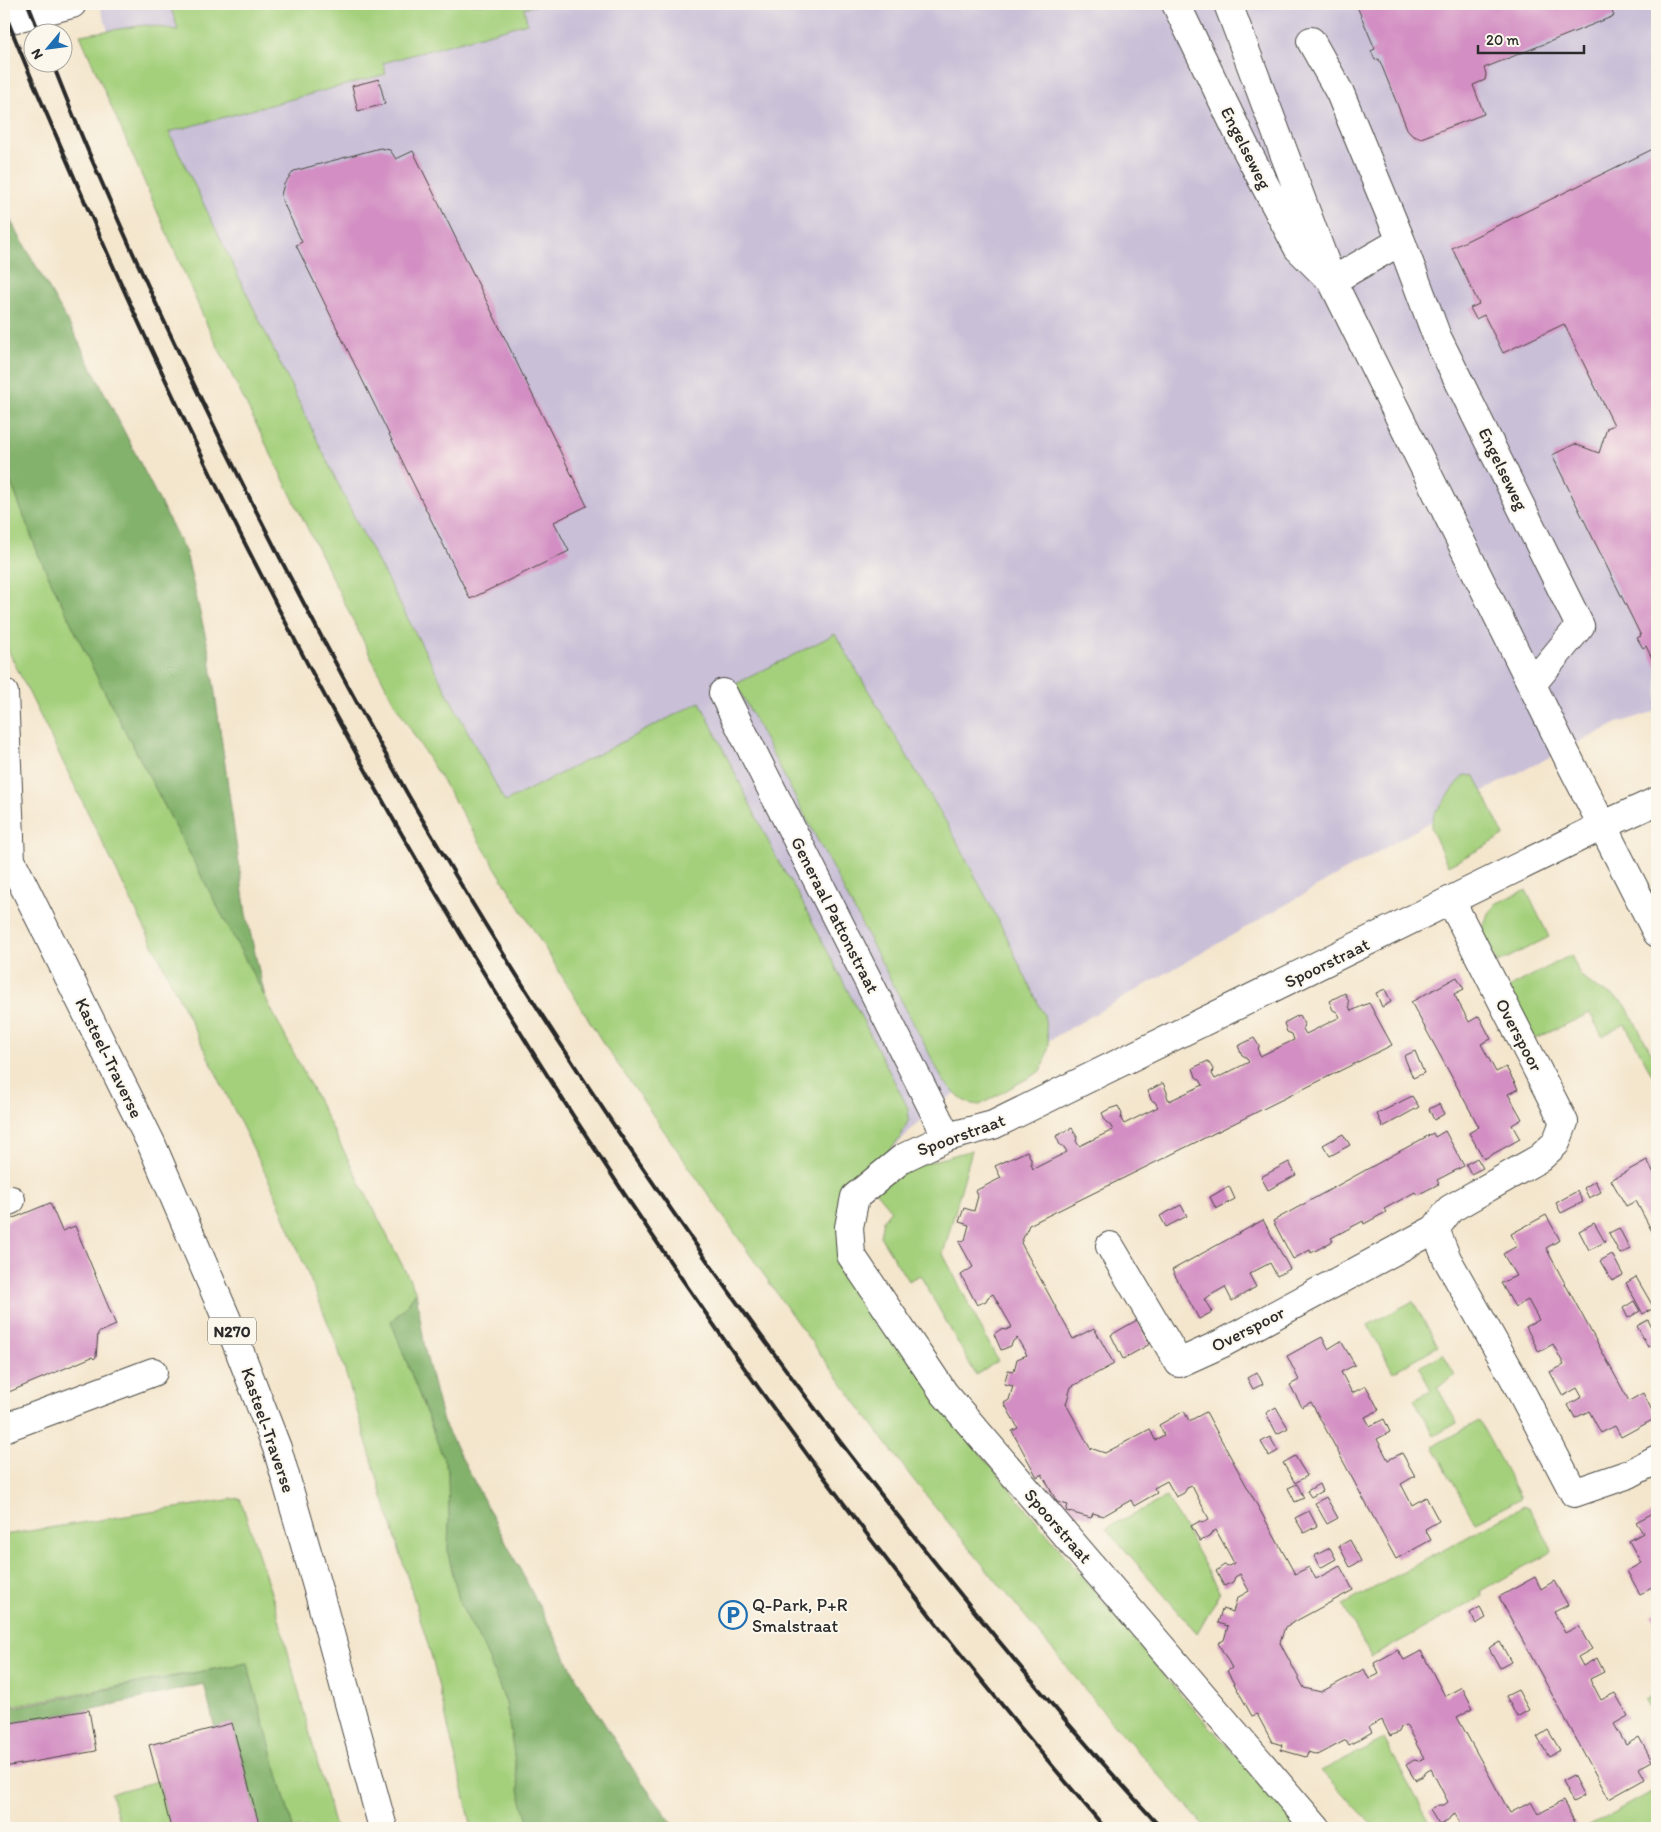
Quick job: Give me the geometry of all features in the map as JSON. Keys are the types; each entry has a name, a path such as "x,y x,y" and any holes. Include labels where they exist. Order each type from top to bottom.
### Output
{"street":[{"path":"4,21 72,4"},
{"name":"Engelseweg","path":"1176,4 1245,147 1298,248 1332,281"},
{"name":"Engelseweg","path":"1228,4 1332,281 1657,933"},
{"name":"Engelseweg","path":"1311,41 1340,93 1401,241 1437,337 1580,626 1532,684"},
{"path":"1332,281 1401,241"},
{"name":"Kasteel-Traverse","path":"4,693 7,854 150,1143 231,1329 270,1429 320,1594 383,1828"},
{"name":"Generaal Pattonstraat","path":"723,693 947,1137"},
{"name":"Spoorstraat","path":"1316,1828 944,1393 851,1255 849,1227 855,1196 903,1158 947,1137 993,1126 1602,826 1657,801"},
{"name":"Overspoor","path":"1110,1246 1179,1363 1240,1334 1435,1229 1450,1209 1540,1158 1556,1143 1564,1122 1451,901"},
{"path":"1435,1229 1448,1259 1515,1380 1574,1493 1629,1474 1657,1459"},
{"path":"4,1428 154,1372"}],"shaded area":[{"path":"99,4 1657,4 1657,711 1618,723 1500,782 936,1105 766,1274 604,1026 125,81"}],"green space":[{"path":"170,4 542,4 524,8 527,23 383,63 386,74 169,132 355,519 505,802 700,702 779,863 797,892 908,1108 909,1119 900,1138 855,1190 839,1216 838,1265 844,1281 850,1278 972,1443 1167,1679 1301,1828 1206,1828 1106,1715 912,1478 796,1321 603,1043 392,699 207,325 80,35 145,25 178,30"},
{"path":"4,209 74,333 186,553 209,651 246,914 265,997 99,681 39,556 4,464"},
{"path":"4,464 39,556 99,681 265,997 416,1292 404,1309 391,1321 448,1470 448,1553 460,1604 485,1650 506,1703 520,1794 530,1828 472,1828 432,1658 337,1345 274,1191 4,642"},
{"path":"835,634 952,832 1007,937 1044,1015 1049,1044 1045,1062 1039,1072 980,1105 963,1100 943,1080 736,684"},
{"path":"1464,775 1475,776 1504,836 1448,866 1431,828 1434,814"},
{"path":"1526,890 1549,937 1498,963 1484,943 1483,928 1488,913 1497,903"},
{"path":"1571,955 1580,975 1596,988 1614,996 1625,1004 1657,1063 1657,1084 1625,1024 1602,1036 1590,1013 1535,1039 1508,988"},
{"path":"972,1150 943,1254 998,1361 976,1375 920,1275 908,1281 880,1236 883,1220 891,1210 875,1191 905,1169"},
{"path":"416,1292 426,1355 443,1422 583,1690 640,1780 676,1828 530,1828 520,1794 506,1703 485,1650 460,1604 448,1553 448,1470 391,1321 404,1309"},
{"path":"1413,1301 1438,1346 1393,1372 1368,1325"},
{"path":"1443,1354 1455,1376 1437,1387 1457,1423 1434,1436 1414,1399 1431,1390 1419,1367"},
{"path":"1479,1421 1521,1498 1475,1523 1433,1446"},
{"path":"1167,1497 1220,1593 1197,1633 1106,1528"},
{"path":"240,1498 277,1611 335,1828 293,1828 247,1663 4,1707 4,1535"},
{"path":"1524,1506 1529,1508 1551,1547 1552,1551 1550,1553 1481,1591 1483,1596 1371,1657 1343,1605"},
{"path":"247,1663 293,1828 260,1828 232,1723 215,1728 204,1684 89,1710 4,1724 4,1709"},
{"path":"1657,1693 1657,1723 1645,1700"},
{"path":"1384,1739 1433,1828 1376,1828 1321,1771"},
{"path":"158,1781 171,1828 121,1828 111,1793"},
{"path":"1657,1789 1657,1828 1586,1828"}],"building":[{"path":"1356,4 1609,4 1614,16 1484,68 1485,80 1473,85 1484,114 1421,138 1413,136 1408,131 1379,59 1375,60 1371,51 1375,49"},
{"path":"379,79 385,104 358,111 352,86"},
{"path":"1657,147 1657,669 1646,646 1643,648 1637,638 1641,636 1552,455 1575,444 1599,453 1607,428 1614,425 1564,324 1503,353 1484,315 1476,319 1470,308 1479,304 1452,248"},
{"path":"380,148 390,150 396,159 413,151 587,506 554,522 569,551 470,599 296,245 302,242 281,195 284,184 294,171"},
{"path":"1457,977 1464,989 1454,994 1469,1022 1479,1016 1491,1039 1481,1044 1496,1072 1506,1067 1518,1089 1508,1094 1522,1119 1512,1125 1520,1139 1484,1159 1469,1133 1479,1127 1411,1002"},
{"path":"1385,989 1391,1002 1382,1007 1376,993"},
{"path":"1345,993 1351,1011 1369,1003 1392,1045 1029,1225 1021,1243 1073,1339 1094,1328 1114,1364 1071,1387 1066,1404 1090,1448 1105,1453 1150,1429 1155,1440 1164,1435 1159,1425 1184,1411 1189,1421 1206,1412 1295,1574 1309,1567 1316,1579 1340,1566 1353,1590 1285,1627 1280,1643 1304,1688 1321,1692 1364,1669 1369,1679 1379,1674 1374,1663 1398,1650 1404,1660 1421,1651 1445,1696 1462,1687 1473,1708 1457,1717 1510,1813 1531,1802 1538,1814 1563,1801 1576,1824 1568,1828 1463,1828 1455,1814 1448,1821 1439,1825 1430,1810 1448,1802 1431,1769 1415,1780 1406,1765 1414,1760 1419,1761 1424,1758 1406,1725 1401,1727 1399,1732 1390,1736 1382,1720 1369,1727 1372,1732 1349,1745 1346,1740 1318,1755 1308,1752 1306,1757 1281,1750 1282,1745 1272,1742 1257,1714 1252,1716 1227,1671 1232,1668 1218,1643 1224,1640 1228,1626 1218,1623 1222,1609 1233,1612 1237,1598 1249,1591 1240,1574 1235,1577 1233,1582 1224,1586 1216,1571 1224,1565 1229,1566 1234,1563 1216,1530 1209,1537 1200,1541 1191,1526 1209,1519 1192,1486 1176,1497 1167,1481 1154,1488 1157,1493 1134,1506 1131,1500 1103,1516 1093,1513 1091,1518 1066,1511 1068,1505 1057,1502 1042,1474 1037,1477 1012,1431 1018,1428 1004,1403 1009,1400 1013,1386 1004,1384 1008,1370 1014,1371 1017,1359 1027,1355 1017,1338 1011,1346 1001,1350 994,1334 1001,1329 1006,1330 1012,1327 993,1294 986,1301 977,1305 961,1275 973,1267 959,1242 965,1240 969,1225 959,1222 964,1208 974,1211 978,1196 975,1191 1001,1178 995,1166 1027,1151 1033,1169 1067,1152 1060,1145 1056,1136 1072,1128 1079,1146 1113,1130 1106,1122 1102,1113 1118,1106 1124,1124 1158,1107 1151,1100 1148,1091 1163,1083 1169,1101 1203,1085 1196,1077 1193,1068 1208,1061 1213,1069 1212,1074 1215,1079 1249,1062 1242,1055 1238,1046 1254,1038 1259,1046 1260,1056 1294,1040 1292,1034 1287,1032 1284,1023 1299,1015 1304,1024 1303,1029 1306,1034 1340,1017 1333,1010 1329,1001"},
{"path":"1415,1051 1424,1073 1413,1078 1404,1056"},
{"path":"1412,1096 1419,1107 1383,1127 1377,1114"},
{"path":"1439,1104 1444,1114 1434,1120 1429,1109"},
{"path":"1445,1131 1464,1166 1437,1180 1439,1184 1417,1195 1415,1192 1384,1209 1386,1212 1364,1224 1363,1221 1331,1238 1333,1241 1311,1253 1310,1250 1293,1259 1273,1221 1433,1133 1435,1137"},
{"path":"1343,1134 1350,1145 1330,1156 1323,1145"},
{"path":"1477,1158 1483,1168 1471,1174 1466,1164"},
{"path":"1647,1160 1655,1175 1657,1174 1657,1241 1636,1201 1626,1206 1611,1180"},
{"path":"1289,1162 1296,1175 1268,1190 1261,1177"},
{"path":"1595,1181 1601,1192 1589,1198 1584,1188"},
{"path":"1229,1186 1235,1199 1216,1209 1210,1197"},
{"path":"1577,1191 1583,1202 1561,1213 1556,1203"},
{"path":"50,1203 62,1231 75,1226 116,1325 98,1333 96,1357 94,1359 92,1357 4,1394 4,1222"},
{"path":"1181,1205 1187,1216 1166,1227 1160,1216"},
{"path":"1546,1215 1560,1240 1546,1248 1569,1291 1629,1401 1643,1393 1656,1418 1621,1437 1615,1426 1601,1433 1589,1411 1575,1418 1568,1405 1582,1397 1577,1388 1563,1396 1550,1372 1564,1365 1553,1344 1539,1352 1526,1327 1539,1320 1528,1300 1515,1307 1501,1283 1516,1276 1503,1254 1517,1246 1511,1234"},
{"path":"1263,1220 1290,1269 1277,1276 1270,1263 1249,1274 1256,1287 1232,1301 1225,1287 1204,1299 1212,1312 1199,1319 1172,1270"},
{"path":"1594,1223 1605,1242 1589,1250 1579,1231"},
{"path":"1619,1228 1630,1249 1620,1254 1609,1233"},
{"path":"1612,1254 1623,1275 1612,1281 1600,1261"},
{"path":"1636,1277 1654,1308 1643,1314 1626,1283"},
{"path":"1634,1301 1640,1311 1628,1318 1623,1308"},
{"path":"1137,1320 1150,1344 1123,1359 1111,1335"},
{"path":"1648,1320 1657,1338 1657,1342 1648,1347 1637,1326"},
{"path":"1322,1337 1328,1349 1341,1341 1355,1365 1341,1372 1352,1393 1366,1386 1379,1410 1365,1417 1370,1426 1384,1419 1390,1432 1377,1439 1388,1460 1402,1453 1415,1476 1401,1484 1412,1505 1426,1497 1439,1521 1425,1529 1431,1540 1396,1559 1311,1402 1302,1407 1290,1385 1299,1380 1287,1356"},
{"path":"1257,1372 1263,1384 1253,1389 1247,1378"},
{"path":"1276,1407 1288,1428 1277,1434 1266,1413"},
{"path":"1270,1437 1278,1451 1269,1456 1261,1442"},
{"path":"1295,1456 1307,1476 1295,1483 1283,1463"},
{"path":"1297,1484 1304,1498 1295,1502 1288,1488"},
{"path":"1319,1484 1322,1491 1311,1497 1307,1491"},
{"path":"1326,1497 1338,1518 1327,1524 1315,1503"},
{"path":"1309,1511 1317,1526 1304,1533 1295,1518"},
{"path":"1657,1511 1657,1593 1654,1587 1640,1594 1627,1571 1641,1563 1629,1541 1643,1533 1636,1522"},
{"path":"1350,1540 1361,1561 1350,1567 1339,1546"},
{"path":"1330,1548 1336,1559 1320,1568 1314,1556"},
{"path":"1535,1577 1541,1589 1554,1581 1568,1605 1554,1612 1565,1633 1579,1626 1592,1649 1578,1657 1583,1666 1597,1658 1604,1672 1590,1679 1601,1700 1615,1693 1628,1716 1614,1724 1626,1745 1639,1737 1652,1761 1639,1768 1645,1779 1609,1799 1499,1597"},
{"path":"1480,1607 1486,1618 1476,1624 1470,1613"},
{"path":"1657,1612 1657,1626 1652,1615"},
{"path":"1500,1642 1511,1662 1500,1668 1489,1648"},
{"path":"1518,1690 1529,1710 1517,1717 1506,1696"},
{"path":"89,1710 96,1751 4,1767 4,1724"},
{"path":"232,1723 260,1828 171,1828 149,1745"},
{"path":"1548,1730 1560,1750 1549,1757 1537,1737"},
{"path":"1573,1775 1584,1796 1573,1802 1562,1781"}],"railway":[{"path":"28,4 35,22"},
{"path":"4,11 119,280 241,536 345,733 456,926 573,1115 697,1300 827,1481 963,1657 1105,1828"},
{"path":"56,72 126,238 198,393 274,547 403,786 541,1014 679,1221 825,1422 989,1629 1073,1729 1161,1828"}],"place":[{"name":"Q-Park, P+R Smalstraat","path":"733,1615"}]}
